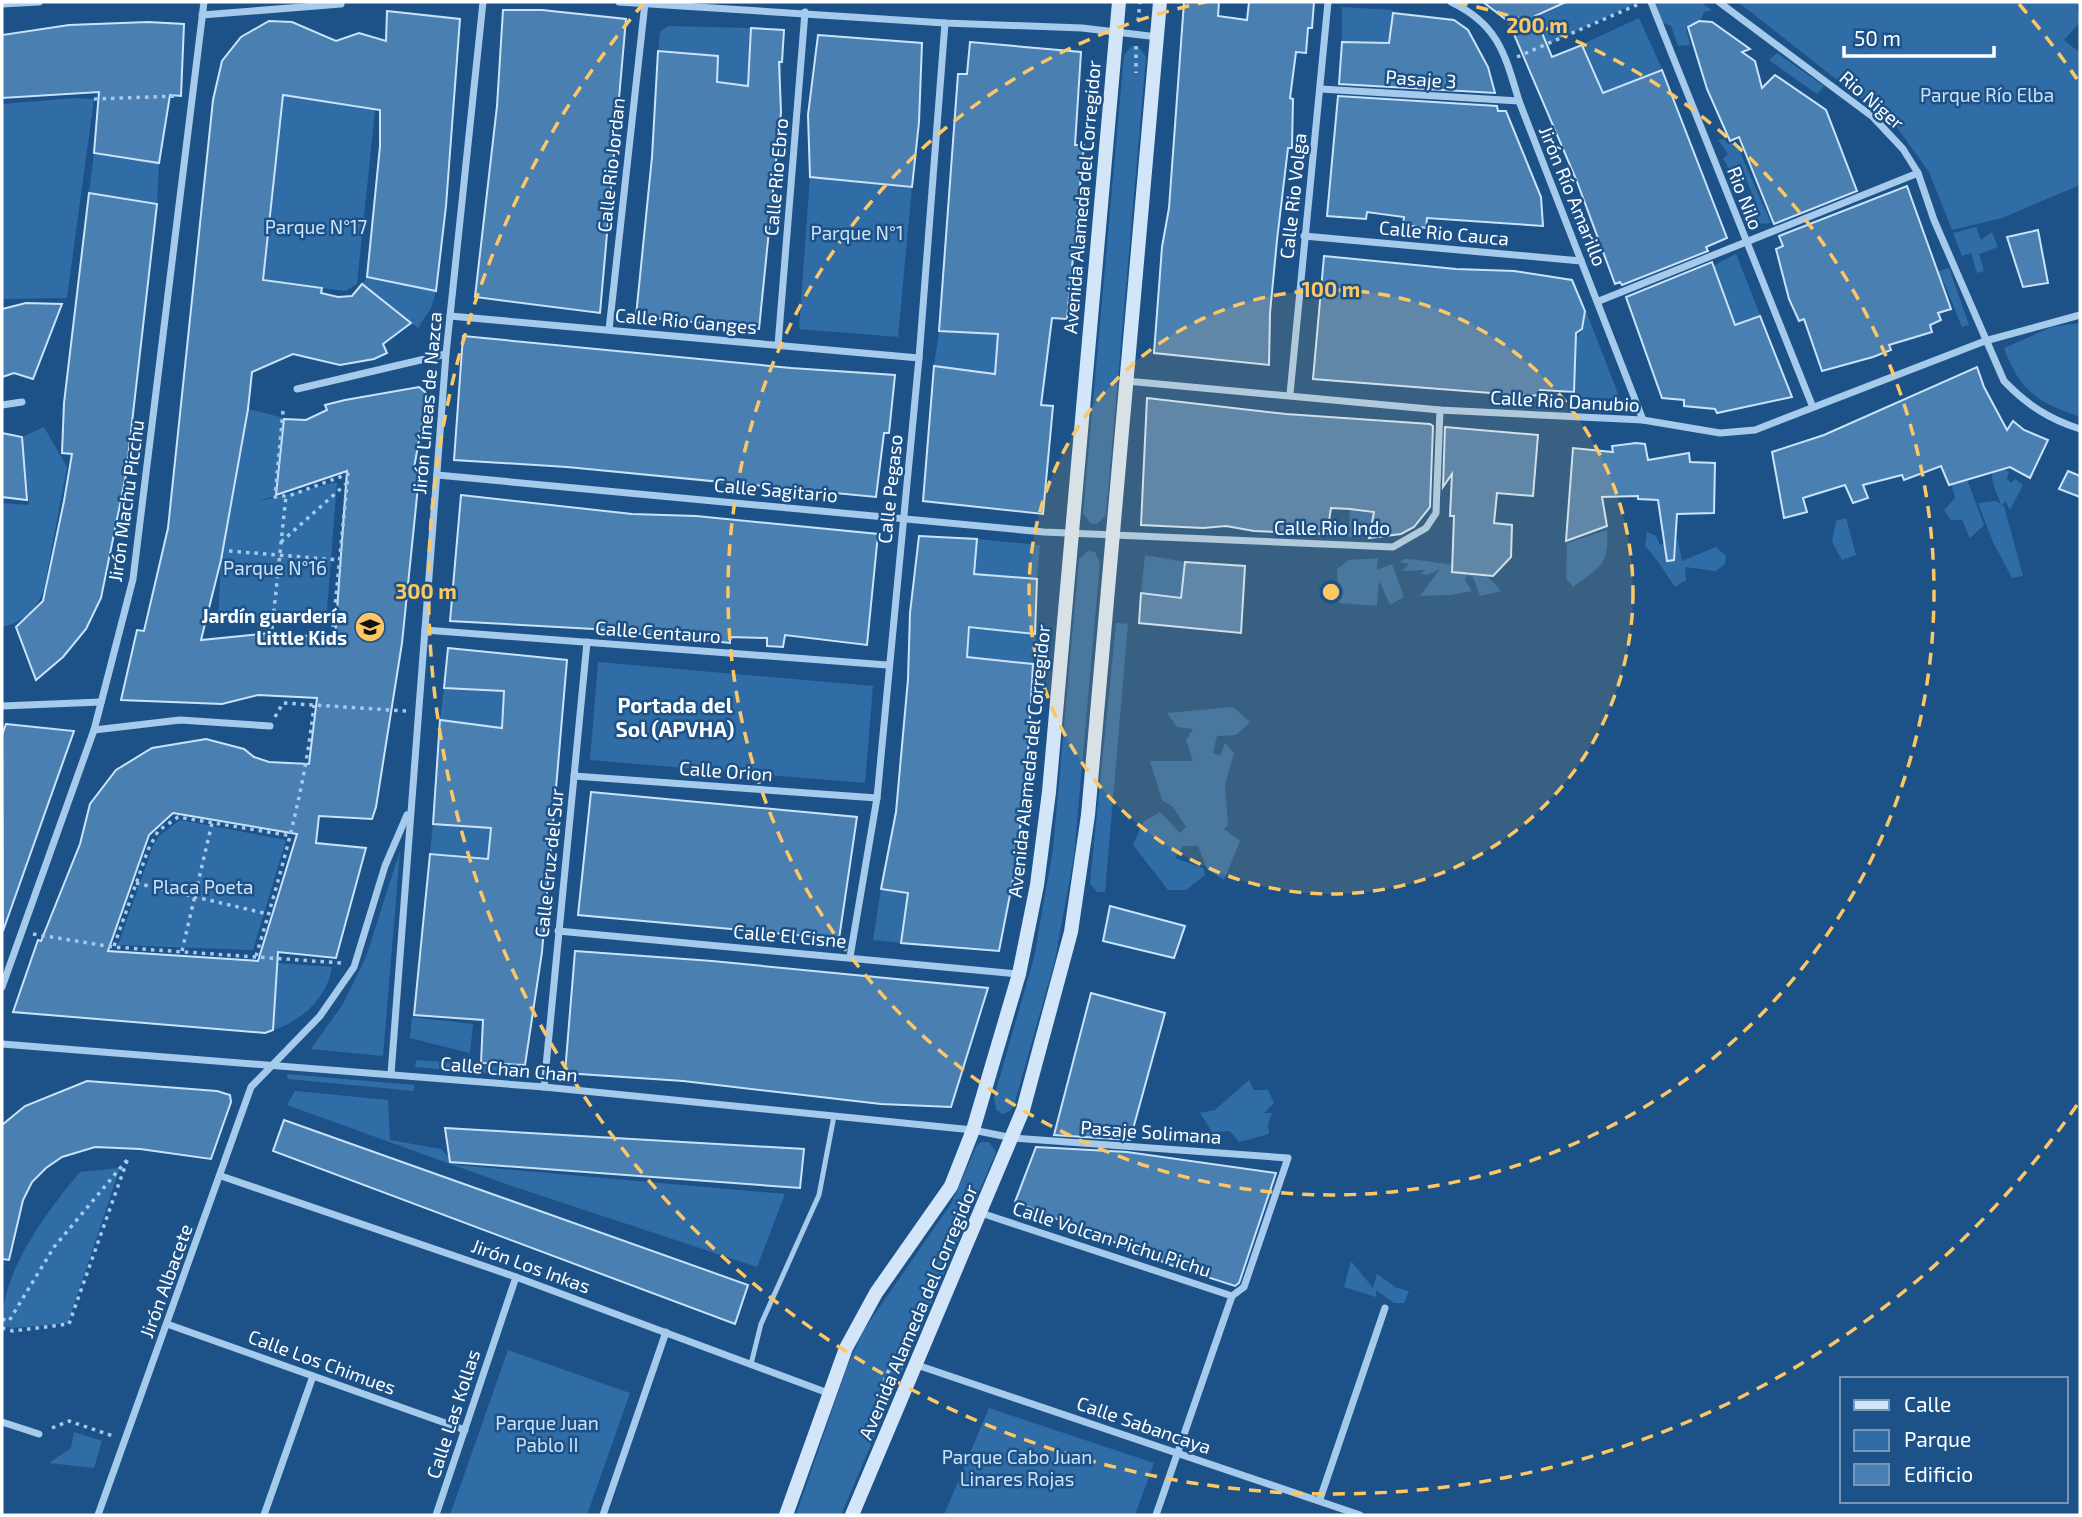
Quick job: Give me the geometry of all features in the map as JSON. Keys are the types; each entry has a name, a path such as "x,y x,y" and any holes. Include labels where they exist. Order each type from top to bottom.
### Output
{"main road":[{"name":"Avenida Alameda del Corregidor","path":"786,1515 828,1392 859,1321 951,1186 973,1130 1019,974 1037,886 1049,792 1119,2"},
{"name":"Avenida Alameda del Corregidor","path":"852,1515 1013,1138 1060,982 1082,868 1160,2"}],"street":[{"path":"2,4 40,2"},
{"name":"Jirón Machu Picchu","path":"2,986 94,730 133,579 204,2"},
{"name":"Jirón Líneas de Nazca","path":"391,1074 446,354 483,2"},
{"path":"619,2 945,23 1082,28 1158,37"},
{"name":"Calle Rio Volga","path":"1290,394 1328,2"},
{"name":"Jirón Río Amarillo","path":"1451,2 1474,13 1492,30 1507,61 1519,101 1599,301 1643,420"},
{"name":"Rio Nilo","path":"1651,2 1812,405"},
{"name":"Rio Niger","path":"1719,2 1873,117 1903,149 1918,173 1985,341 2004,381 2023,401 2054,421 2080,429"},
{"name":"Calle Rio Jordan","path":"609,330 645,3"},
{"path":"202,15 341,4"},
{"name":"Calle Rio Ebro","path":"778,345 805,12"},
{"name":"Calle Pegaso","path":"850,957 877,798 887,665 919,358 945,23"},
{"name":"Pasaje 3","path":"1321,89 1519,101"},
{"path":"1599,301 1918,173"},
{"name":"Calle Rio Cauca","path":"1304,236 1581,261"},
{"name":"Calle Rio Danubio","path":"1126,381 1290,394 1440,410 1643,420 1720,433 1755,430 1812,405 1985,341 2080,315"},
{"name":"Calle Rio Ganges","path":"450,316 919,358"},
{"path":"297,389 446,354"},
{"path":"2,405 22,402"},
{"name":"Calle Rio Indo","path":"1113,536 1393,547 1426,528 1436,513 1440,410"},
{"name":"Calle Sagitario","path":"437,475 1113,536"},
{"name":"Calle Centauro","path":"425,630 887,665"},
{"name":"Calle Cruz del Sur","path":"544,1087 587,642"},
{"path":"2,706 102,702"},
{"path":"94,730 180,720 270,726"},
{"name":"Calle Orion","path":"574,776 877,798"},
{"name":"Jirón Líneas de Nazca","path":"273,1064 320,1017 355,963 386,866 410,808"},
{"name":"Calle El Cisne","path":"558,930 1019,974"},
{"name":"Calle Chan Chan","path":"2,1044 544,1087 973,1130 1013,1138"},
{"name":"Jirón Albacete","path":"99,1515 251,1087 273,1064"},
{"name":"Pasaje Solimana","path":"1013,1138 1288,1158 1244,1287 1232,1296"},
{"name":"Jirón Los Inkas","path":"221,1176 516,1277 828,1392"},
{"name":"Calle Volcan Pichu Pichu","path":"981,1213 1232,1296"},
{"name":"Calle Las Kollas","path":"436,1515 516,1277"},
{"path":"1156,1515 1232,1296"},
{"path":"1320,1499 1385,1308"},
{"name":"Calle Los Chimues","path":"167,1324 465,1430"},
{"path":"603,1515 666,1332"},
{"name":"Calle Sabancaya","path":"917,1365 1177,1454 1320,1499 1360,1515"},
{"path":"264,1515 313,1376"},
{"path":"2,1422 39,1434"}],"lane":[{"path":"751,1364 761,1324 819,1195 834,1116"}],"path":[{"path":"1507,61 1644,2"},
{"path":"94,99 178,96"},
{"path":"283,411 275,497 286,496 348,474 333,627"},
{"path":"280,543 347,483"},
{"path":"272,629 286,496"},
{"path":"229,551 340,560"},
{"path":"270,726 283,703 418,712"},
{"path":"256,956 292,836 309,748 314,705"},
{"path":"114,947 136,883 158,831 178,817 292,836"},
{"path":"182,951 212,823"},
{"path":"136,883 268,914"},
{"path":"22,931 114,947 355,963"},
{"path":"2,1318 9,1321 54,1247 128,1158 69,1324 13,1331 2,1328"},
{"path":"39,1434 69,1421 125,1440"}],"green space":[{"path":"1569,2 1631,2 1632,5 1548,44 1537,17"},
{"path":"1655,2 1700,2 1712,10 1704,12 1701,19 1686,27 1690,45 1678,46 1671,26 1662,22"},
{"name":"Parque Río Elba","path":"1738,2 2080,2 2077,9 2080,12 2080,22 2064,40 2080,53 2080,185 2002,218 1952,230 1929,172 1896,126"},
{"path":"1342,7 1393,10 1389,43 1342,42"},
{"path":"1639,18 1662,69 1604,92 1583,44"},
{"path":"668,26 751,28 749,57 782,62 780,90 717,82 718,56 658,51 660,32"},
{"path":"1132,46 1139,47 1146,57 1106,515 1097,524 1090,523 1083,513 1124,55"},
{"path":"1777,53 1824,86 1817,94 1769,60"},
{"name":"Parque N°17","path":"283,95 375,110 357,284 345,291 263,280"},
{"path":"94,99 67,298 2,299 2,104"},
{"path":"1724,139 1728,144 1736,143 1771,223 1759,224 1757,221 1748,224 1740,207 1757,206 1743,171 1733,175 1723,159 1728,154 1718,140"},
{"path":"94,153 159,163 157,204 89,193"},
{"name":"Parque N°1","path":"810,177 912,187 898,337 799,329"},
{"path":"1976,227 1981,240 1992,232 1998,247 1979,254 1984,271 1977,273 1971,253 1962,256 1953,233"},
{"path":"1736,254 1760,315 1735,324 1713,266"},
{"path":"1949,268 1969,325 1962,327 1941,275 1944,285 1937,287 1932,273"},
{"path":"367,277 436,291 431,308 418,328 362,284"},
{"path":"1586,311 1620,399 1581,397 1574,392 1576,339 1583,328"},
{"path":"2080,323 2080,417 2053,406 2032,393 2017,375 2004,348 2052,327"},
{"path":"939,331 998,334 995,374 934,366"},
{"name":"Parque N°16","path":"248,409 284,418 276,495 256,502 337,482 326,623 218,623 221,560 238,470 174,463 178,441 241,450"},
{"path":"44,427 67,467 44,589 28,614 2,627 2,503 29,505 22,437"},
{"path":"1996,464 2009,472 2007,479 2011,483 2015,479 2023,485 2010,510 2006,502 2001,505 1993,484 1992,474"},
{"path":"1957,468 1968,482 1984,525 1970,538 1962,520 1951,520 1944,510 1955,498 1949,477"},
{"path":"1996,501 2004,506 2023,576 2012,578 1993,542 1978,503"},
{"path":"1350,509 1374,512 1369,538 1348,537"},
{"path":"1846,518 1856,555 1842,560 1832,542 1836,521"},
{"path":"1607,530 1607,551 1601,564 1573,587 1566,578 1567,543"},
{"path":"1647,532 1656,536 1660,545 1678,540 1682,561 1716,547 1726,556 1725,564 1716,571 1685,567 1686,580 1675,587 1645,546"},
{"path":"977,539 1040,545 1037,579 974,574"},
{"path":"1088,551 1095,552 1100,563 1074,856 1055,960 1014,1105 1010,1111 1003,1114 996,1110 994,1097 1034,958 1053,849 1079,559"},
{"path":"1145,555 1185,562 1181,598 1141,593"},
{"path":"1378,558 1377,570 1392,564 1404,597 1390,605 1379,580 1377,606 1339,603 1337,569 1349,560"},
{"path":"1405,559 1481,572 1501,591 1480,596 1473,577 1467,575 1465,580 1472,591 1420,596 1440,569 1428,575 1421,574 1425,570 1402,571 1409,564 1399,562"},
{"path":"1116,623 1128,624 1105,892 1097,892 1090,883"},
{"path":"970,627 1035,634 1033,664 967,657"},
{"path":"598,662 873,686 865,783 590,760"},
{"path":"444,688 504,691 501,728 440,720"},
{"path":"1233,707 1250,722 1236,735 1217,736 1213,753 1220,756 1225,743 1234,753 1225,785 1228,825 1224,829 1240,841 1224,880 1207,869 1198,846 1183,846 1175,858 1203,868 1205,875 1186,890 1168,890 1133,845 1143,822 1160,812 1180,833 1186,827 1173,807 1162,800 1150,761 1193,761 1186,740 1193,729 1177,727 1167,713"},
{"name":"Placa Poeta","path":"180,820 286,840 253,950 118,945 153,846 159,836"},
{"path":"433,824 492,828 488,859 430,854"},
{"path":"400,851 383,1056 311,1049 343,1004 366,957"},
{"path":"881,889 908,893 901,943 873,940"},
{"path":"277,963 332,967 325,989 312,1007 294,1021 273,1030"},
{"path":"412,1017 473,1024 470,1053 410,1038"},
{"path":"416,1060 529,1069 529,1077 415,1067"},
{"path":"287,1074 414,1085 414,1091 288,1079"},
{"path":"1249,1080 1254,1090 1268,1090 1274,1103 1264,1113 1272,1113 1268,1124 1269,1134 1239,1142 1230,1131 1212,1132 1200,1113 1215,1110"},
{"path":"295,1091 388,1100 390,1140 441,1149 457,1165 785,1194 757,1267 503,1183 287,1105"},
{"path":"989,1142 996,1152 841,1515 796,1515 847,1367 863,1331 951,1204 977,1145"},
{"path":"120,1168 68,1323 14,1328 2,1326 9,1284 28,1243 53,1205 80,1172"},
{"path":"1351,1261 1373,1288 1377,1274 1397,1288 1409,1291 1404,1303 1394,1303 1376,1290 1376,1297 1344,1287"},
{"name":"Parque Juan Pablo II","path":"508,1350 630,1393 587,1515 450,1515"},
{"name":"Parque Cabo Juan Linares Rojas","path":"989,1408 1154,1463 1135,1515 944,1515"},
{"path":"74,1432 102,1441 94,1468 49,1463 71,1448"}],"building":[{"path":"1184,2 1219,2 1218,16 1247,20 1249,2 1314,2 1306,53 1296,52 1290,98 1293,99 1292,148 1288,148 1277,240 1270,313 1269,365 1154,353 1162,247 1169,208"},
{"path":"1483,2 1566,2 1535,16 1552,57 1582,45 1603,93 1662,70 1727,238 1706,247 1708,251 1622,285 1620,282 1615,284 1576,179 1510,25 1513,25"},
{"path":"503,10 542,10 626,19 600,313 475,297 497,106"},
{"path":"387,11 460,19 446,206 436,291 367,277 380,146 380,110 283,95 263,280 322,288 321,293 338,297 352,296 362,284 411,323 383,344 387,353 374,359 340,365 293,354 252,372 221,560 201,640 270,633 335,638 347,471 276,495 284,419 306,420 327,410 325,405 345,400 419,387 425,392 427,396 414,468 420,467 402,643 376,807 372,819 319,816 316,843 366,848 336,958 278,952 273,1030 265,1033 13,1012 38,940 41,941 80,844 90,804 116,770 152,748 206,739 244,749 254,757 269,762 309,764 317,698 258,695 222,704 121,700 137,630 144,631 168,528 213,100 222,61 241,37 269,21 292,22 336,41 359,33 386,41","holes":["173,813 297,834 258,961 108,951 149,835"]},
{"path":"1393,13 1454,20 1468,30 1488,67 1495,93 1339,84 1342,42 1389,43"},
{"path":"1699,21 1712,22 1750,49 1742,52 1755,61 1762,88 1775,75 1826,110 1857,191 1774,224 1739,137 1730,141 1707,89 1688,27"},
{"path":"148,22 184,24 181,96 170,95 159,163 94,153 99,92 2,98 2,35 69,25"},
{"path":"751,28 784,30 782,62 779,62 781,112 759,329 636,316 652,157 658,51 718,56 717,82 748,86"},
{"path":"818,35 922,43 919,122 912,187 810,177 808,115"},
{"path":"970,42 1081,52 1075,145 1084,145 1067,319 1052,318 1041,405 1053,406 1043,514 923,501 934,366 995,374 998,334 939,331 958,74 967,74"},
{"path":"1338,96 1497,106 1498,111 1506,111 1541,197 1543,226 1427,218 1426,228 1403,225 1404,217 1367,212 1366,219 1327,216"},
{"path":"1907,186 1951,309 1938,313 1941,320 1930,325 1932,332 1889,345 1891,350 1873,357 1822,371 1804,319 1799,321 1789,299 1776,249 1783,246 1779,236"},
{"path":"89,193 157,204 126,475 101,598 86,629 63,657 36,680 16,627 43,601 72,454 62,453 64,403"},
{"path":"2038,230 2048,283 2023,287 2007,237"},
{"path":"1324,256 1456,269 1514,271 1572,280 1585,311 1582,329 1576,333 1574,392 1540,390 1539,395 1530,396 1313,379"},
{"path":"1712,262 1735,325 1760,316 1792,397 1717,413 1715,409 1684,406 1684,400 1662,398 1626,297"},
{"path":"26,303 62,304 33,379 14,373 2,377 2,309"},
{"path":"463,336 791,368 895,375 889,433 884,433 876,497 567,467 454,460"},
{"path":"1977,367 1984,387 2007,430 2013,421 2024,430 2048,440 2030,478 2010,467 1949,485 1941,466 1904,480 1902,475 1863,485 1868,498 1853,503 1845,485 1803,498 1807,512 1784,518 1772,452 1824,435"},
{"path":"1147,398 1286,414 1430,424 1433,426 1430,507 1414,527 1401,534 1369,538 1374,512 1350,509 1331,508 1327,534 1254,531 1226,526 1203,528 1141,525"},
{"path":"1445,427 1538,435 1533,496 1497,493 1494,523 1512,525 1511,557 1493,576 1452,572 1452,474 1443,487"},
{"path":"2,433 22,437 27,500 2,497"},
{"path":"1645,444 1648,460 1689,453 1690,462 1715,463 1714,513 1677,514 1674,560 1667,561 1658,500 1638,499 1638,496 1602,497 1607,526 1566,541 1573,448 1613,452 1612,446"},
{"path":"2068,471 2080,476 2080,497 2059,489"},
{"path":"461,495 632,514 696,516 878,534 867,645 785,635 783,647 767,646 767,638 730,637 730,643 594,629 450,621"},
{"path":"919,536 977,539 974,574 1037,579 1035,634 969,627 967,657 1033,664 1027,772 1015,869 999,951 901,943 908,893 881,889 896,812 908,679 910,613"},
{"path":"1185,562 1245,566 1241,633 1139,623 1141,593 1181,598"},
{"path":"448,648 567,660 542,952 525,1065 481,1063 483,1020 414,1015 430,854 488,859 491,828 433,824 440,720 502,728 504,691 444,688"},
{"path":"6,724 74,731 3,931 2,735"},
{"path":"591,792 857,817 839,939 578,915"},
{"path":"1110,906 1185,926 1174,958 1103,941"},
{"path":"575,951 712,961 988,988 951,1107 881,1104 683,1081 565,1073"},
{"path":"1091,993 1165,1013 1130,1140 1054,1135"},
{"path":"87,1081 217,1091 230,1095 231,1102 211,1159 140,1149 95,1147 62,1157 32,1182 23,1200 9,1260 2,1259 2,1125 25,1106"},
{"path":"284,1120 748,1285 735,1324 273,1151"},
{"path":"445,1128 804,1149 800,1188 450,1162"},
{"path":"1036,1147 1127,1152 1276,1173 1239,1283 1235,1286 1173,1266 1015,1202"}],"place":[{"name":"Jardín guardería Little Kids","path":"370,627"}],"district":[{"name":"Portada del Sol (APVHA)","path":"675,718"}]}
